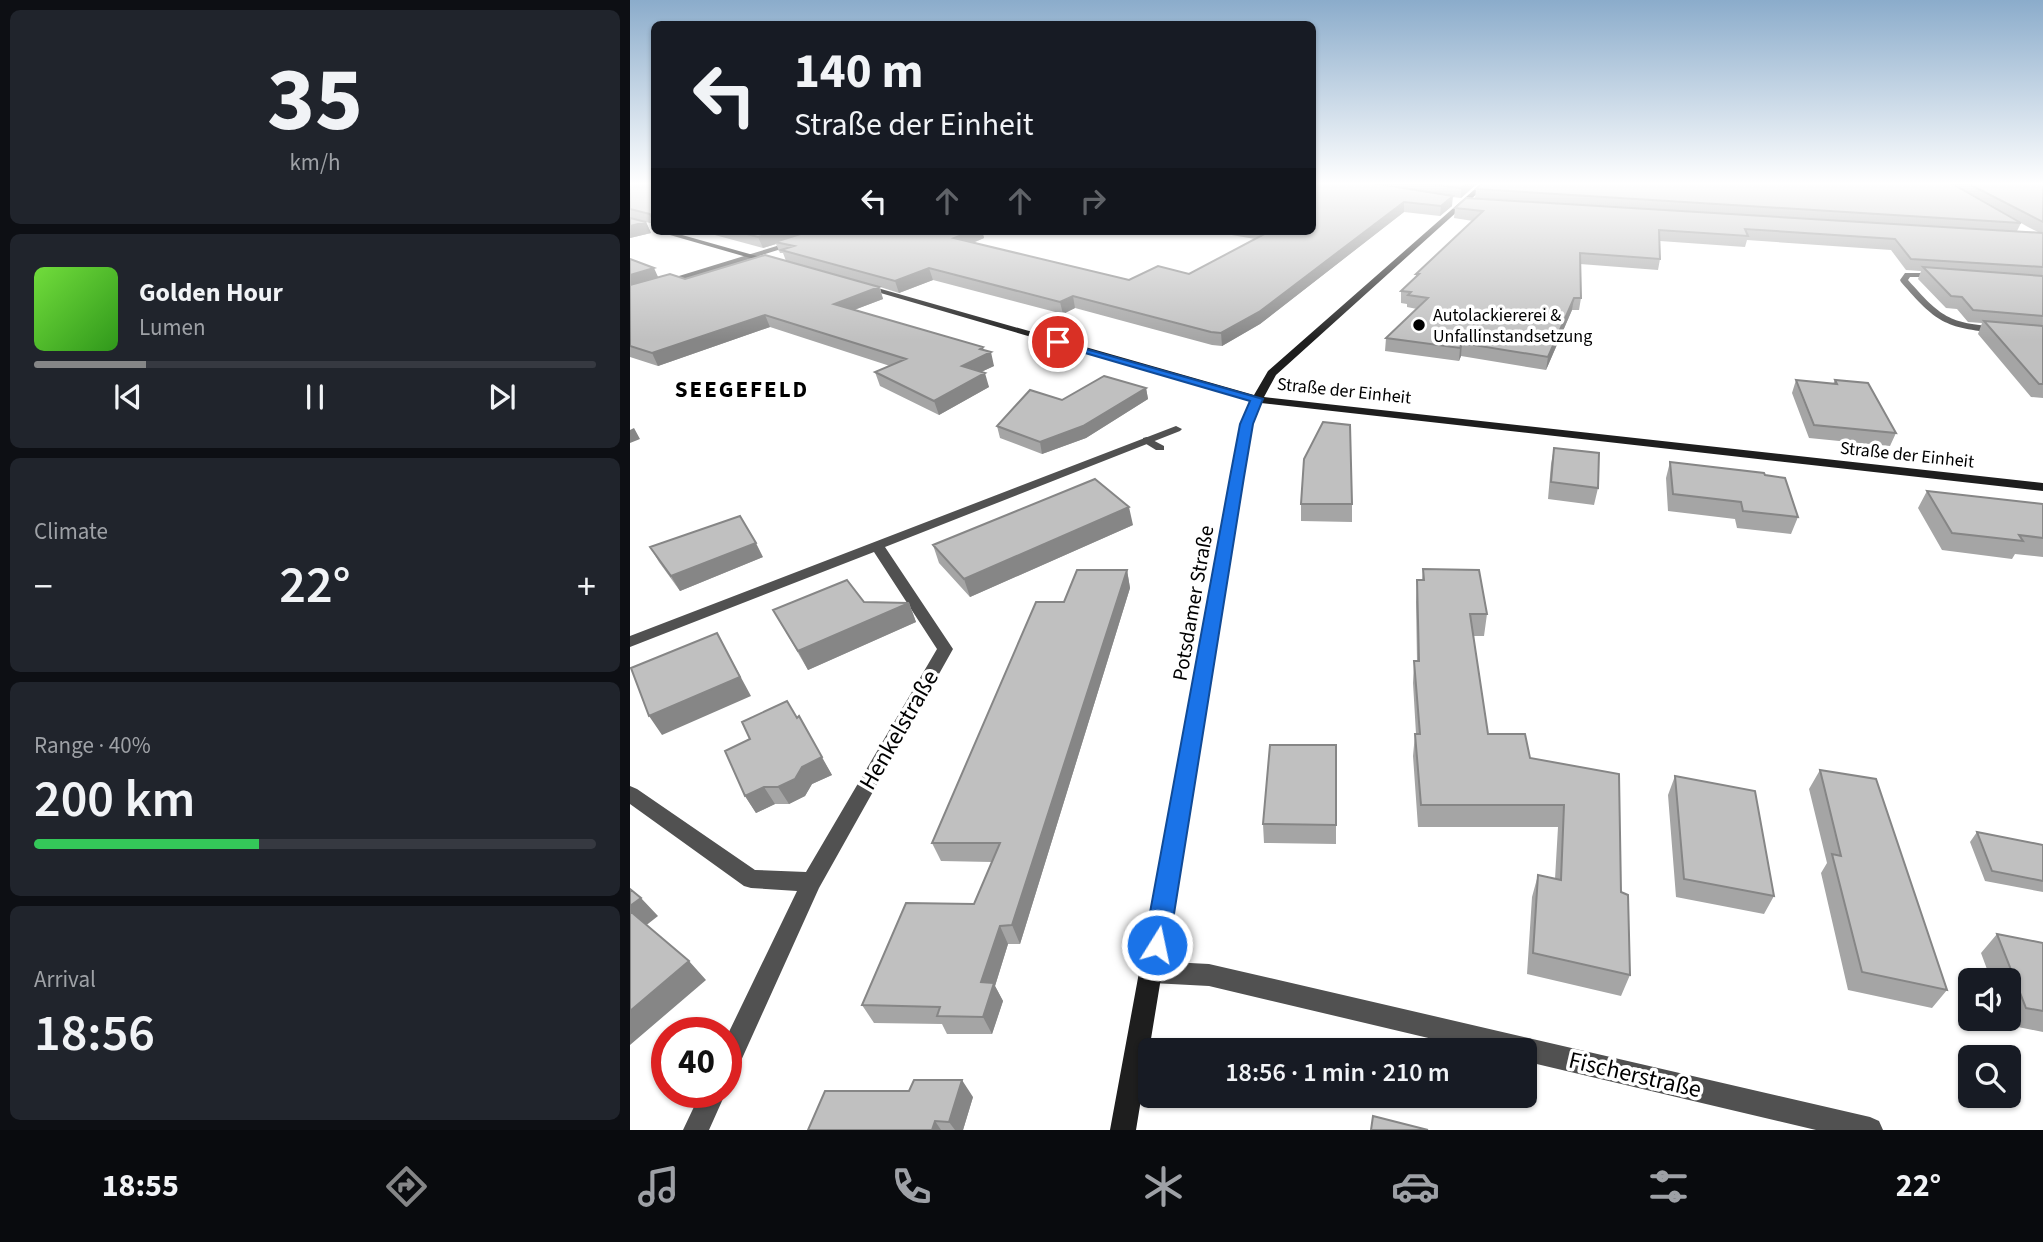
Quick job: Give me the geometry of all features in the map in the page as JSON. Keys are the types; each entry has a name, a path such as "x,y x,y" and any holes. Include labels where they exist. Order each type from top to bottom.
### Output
{"street":[{"path":"675,235 780,264"},
{"name":"Potsdamer Straße","path":"1123,1130 1247,424 1256,399 1272,373 1425,235"},
{"path":"630,294 801,241"},
{"path":"1950,276 1908,275 1904,280 1943,321 1958,327 2007,331"},
{"name":"Straße der Einheit","path":"847,283 1256,399 2043,487"},
{"path":"630,642 1176,429"},
{"path":"1147,440 1160,448"},
{"name":"Henkelstraße","path":"742,1031 812,882 945,649 877,545"},
{"path":"630,794 751,879 812,882"},
{"name":"Fischerstraße","path":"1152,972 1209,975 1870,1130"},
{"path":"696,1130 706,1108"}],"building":[{"path":"797,235 962,235 954,238 1129,280 1158,266 1189,274 1262,235 1361,235 1259,312 1221,333 1073,296 1060,302 929,268 895,281 781,250 794,246 775,242"},
{"path":"1458,235 1659,235 1660,259 1580,253 1581,298 1574,298 1548,357 1462,343 1460,348 1386,338 1428,298 1408,295 1411,292 1401,291 1419,274 1416,274"},
{"path":"1831,235 2043,235 2043,267 1911,259 1895,239"},
{"path":"765,255 879,287 834,304 983,347 980,349 991,352 962,366 985,373 934,401 875,372 906,359 765,315 652,353 630,346 630,285 670,274 685,279"},
{"path":"630,259 654,268 630,275"},
{"path":"1923,267 2043,276 2043,316 1973,310 1962,297 1951,296"},
{"path":"1984,321 2043,326 2043,384 2039,384"},
{"path":"1104,376 1146,388 1083,426 1040,442 997,426 1030,390 1062,400"},
{"path":"1796,380 1837,384 1835,380 1868,383 1896,433 1814,425"},
{"path":"1323,422 1350,425 1352,504 1301,504 1304,459"},
{"path":"1554,448 1599,453 1598,488 1551,482"},
{"path":"1670,462 1785,478 1798,517 1743,511 1741,502 1673,494"},
{"path":"1095,479 1129,507 964,579 933,545"},
{"path":"1927,491 2043,504 2043,538 2019,535 2023,541 1952,533"},
{"path":"740,516 756,543 671,576 650,547"},
{"path":"1423,569 1479,570 1487,614 1470,614 1488,734 1525,734 1530,758 1619,774 1621,892 1628,895 1630,975 1533,953 1538,875 1561,880 1564,805 1421,805 1415,734 1420,734 1414,661 1419,661 1417,580 1424,580"},
{"path":"1077,570 1127,570 1012,925 1000,926 981,982 994,983 983,1017 937,1016 940,1007 862,1005 906,903 974,904 1000,843 932,843 1036,602 1064,602"},
{"path":"847,580 864,602 909,603 798,651 773,610"},
{"path":"717,633 740,677 649,716 631,668"},
{"path":"787,701 797,718 799,716 822,757 802,767 795,779 778,787 764,787 745,796 725,751 750,739 742,722"},
{"path":"1270,745 1336,745 1336,825 1263,824"},
{"path":"1820,770 1876,779 1947,990 1862,972 1832,854 1841,856"},
{"path":"1675,776 1755,791 1774,896 1684,879"},
{"path":"1977,832 2043,845 2043,881 1992,871"},
{"path":"630,889 641,898 630,906"},
{"path":"630,911 689,961 630,1011"},
{"path":"1997,934 2043,943 2043,1011 2026,1008 2021,995 2021,968 2010,968"},
{"path":"914,1080 962,1080 949,1122 935,1121 932,1130 808,1130 825,1091 909,1091"},
{"path":"1373,1116 1428,1130 1371,1130"}],"place":[{"name":"Autolackiererei & Unfallinstandsetzung","path":"1419,325"}],"district":[{"name":"SEEGEFELD","path":"742,389"}],"route":[{"path":"1058,342 1256,399 1247,424 1237,477 1157,945"}]}
